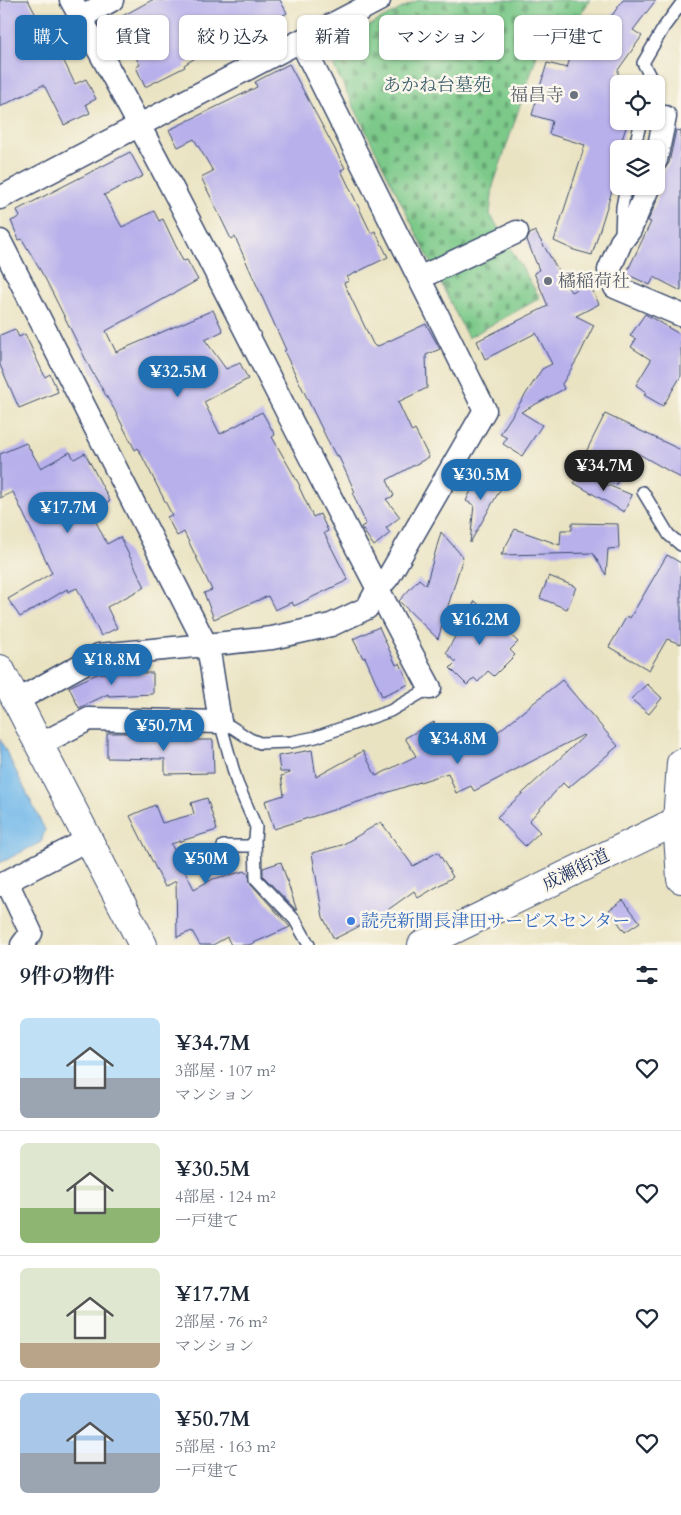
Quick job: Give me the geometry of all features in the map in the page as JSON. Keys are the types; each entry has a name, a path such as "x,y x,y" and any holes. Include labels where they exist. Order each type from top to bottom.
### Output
{"street":[{"path":"112,0 76,9 140,125 377,590 430,688"},
{"path":"351,15 379,0"},
{"path":"0,198 297,44"},
{"path":"16,701 99,655 272,638 331,625 367,608 377,590 388,576 485,410 310,60"},
{"path":"645,195 630,230 621,242 609,270 615,287 681,315"},
{"path":"419,278 517,232"},
{"path":"0,241 206,645 210,658 220,722 89,719 39,745"},
{"path":"0,668 143,945"},
{"path":"681,763 679,820 681,879"},
{"name":"成瀬街道","path":"422,945 679,820"},
{"path":"22,945 31,933 3,884 89,839"}],"lane":[{"path":"650,75 643,62 664,27 681,4"},
{"path":"621,242 624,195"},
{"path":"643,492 669,535 681,546"},
{"path":"220,722 260,743 291,742 316,737 390,710 430,688"},
{"path":"220,722 237,783 256,827 256,878 295,920 309,945"},
{"path":"223,846 250,846 255,840"}],"green space":[{"name":"あかね台墓苑","path":"418,0 590,0 580,15 514,15 514,60 535,60 493,186 490,214 540,298 468,338 331,60 369,60 369,25 379,20 379,60 504,60 504,15 389,15"}],"water":[{"path":"0,739 45,830 41,842 0,863"}],"building":[{"path":"0,0 28,0 36,15 15,15 15,60 63,60 75,84 86,79 96,99 86,104 90,113 64,125 43,85 0,107"},
{"path":"152,0 280,0 287,13 283,15 179,15 179,60 192,60 184,65 185,67 145,87 136,67 140,65 137,60 169,60 169,15 124,15"},
{"path":"623,0 656,0 633,30 642,36 618,70 618,75 610,75 610,130 625,130 622,140 610,140 611,195 592,255 574,250 554,241 585,145 549,134 552,121 532,115 547,63 567,68 569,60 622,60 622,15 612,15"},
{"path":"289,64 345,168 341,170 371,233 375,231 388,257 347,277 349,281 344,283 373,344 376,347 426,324 440,349 426,355 427,388 398,402 412,432 415,430 429,457 387,480 394,496 386,499 400,517 386,528 390,533 374,546 361,527 366,524 353,494 355,492 338,455 336,456 327,439 284,351 286,350 235,237 231,239 201,177 213,171 194,139 178,147 169,130 257,87 255,82"},
{"path":"676,130 681,131 681,291 654,277 650,285 626,274 651,222 648,221 659,195 665,195 665,169 669,163"},
{"path":"130,152 143,176 104,195 122,227 154,211 159,221 163,219 183,261 187,260 198,280 106,331 116,352 213,310 223,331 205,340 226,369 240,363 248,379 204,402 220,434 262,412 275,435 272,437 300,486 313,517 320,514 328,531 324,533 348,580 294,606 292,602 275,610 268,596 214,619 204,593 212,590 184,532 177,536 167,517 172,515 138,448 135,450 91,370 46,280 22,239 19,240 11,221 20,217 17,210"},
{"path":"535,231 571,292 589,283 599,304 576,316 594,325 579,356 562,384 564,389 521,412 542,425 522,456 503,444 507,438 500,434 542,369 552,364 536,333 485,359 477,341 548,306 534,273 539,270 527,240 530,234"},
{"path":"645,314 681,335 681,376 663,406 644,395 646,392 636,385 651,360 631,347 636,339 630,336"},
{"path":"15,329 19,337 25,334 45,377 50,374 58,392 19,408 0,365 0,335"},
{"path":"605,414 681,450 681,478 632,450 616,485 593,476 595,471 581,462"},
{"path":"26,443 41,468 70,452 74,459 85,453 110,501 90,510 107,544 120,537 145,587 107,607 117,628 101,636 77,588 68,592 67,589 20,617 8,599 52,573 13,492 0,498 0,454"},
{"path":"578,473 632,495 624,512 574,483"},
{"path":"478,476 501,488 470,543 474,505 466,501"},
{"path":"572,523 618,524 619,548 608,549 606,575 593,553 501,555 515,529 560,545 561,530 572,530"},
{"path":"441,532 463,557 438,639 399,601 419,579 426,585"},
{"path":"667,555 681,563 681,644 667,639 649,670 609,647 627,616 630,618"},
{"path":"549,576 576,587 567,609 540,598"},
{"path":"475,601 518,642 510,650 515,655 494,676 488,671 478,682 474,678 467,685 450,668 456,662 446,653"},
{"path":"379,627 396,665 400,663 409,684 382,696 365,657 363,658 353,639"},
{"path":"99,673 153,673 153,694 108,696 108,694 79,708 69,687"},
{"path":"562,680 618,746 568,788 563,783 529,821 540,832 525,846 497,817 583,735 474,791 471,786 456,793 448,773 274,829 265,801 284,795 281,776 290,773 280,772 278,756 312,750 316,777 363,751 376,776 416,756 405,738 434,722 446,744 471,732 479,747"},
{"path":"647,684 662,698 649,714 631,699"},
{"path":"107,733 146,733 146,740 213,740 214,773 165,774 165,759 107,758"},
{"path":"207,798 217,830 171,844 194,889 213,879 245,871 248,873 251,884 290,927 249,945 231,945 227,937 213,945 200,945 192,931 177,937 176,881 165,887 130,816 155,805 162,823 194,814 191,803"},
{"path":"381,822 413,866 438,852 453,877 418,898 414,891 378,917 334,939 323,917 312,853 342,845"},
{"path":"281,862 297,911 263,876 263,868"},
{"path":"623,900 640,922 625,932 609,910"}],"place":[{"name":"福昌寺","path":"574,95"},
{"name":"橘稲荷社","path":"548,281"},
{"name":"読売新聞長津田サービスセンター","path":"351,921"}]}
